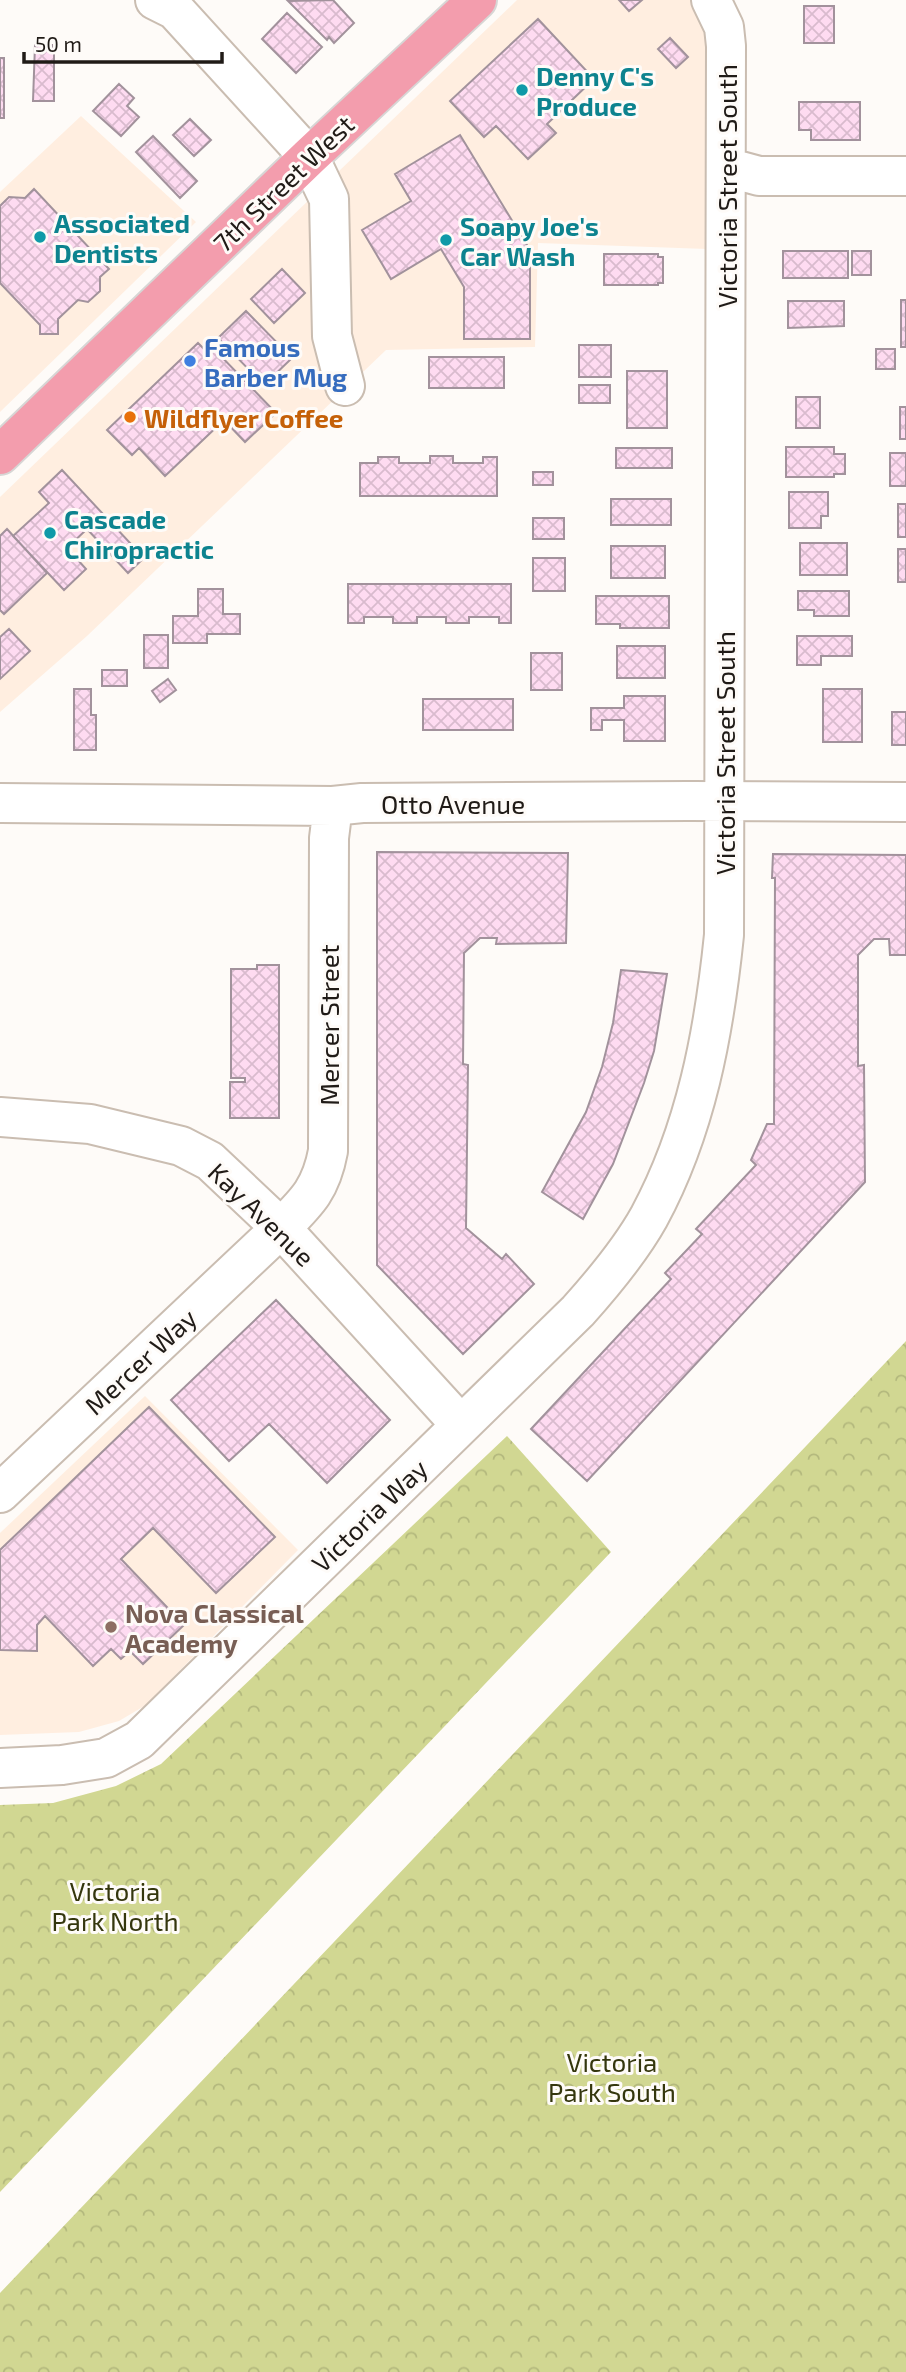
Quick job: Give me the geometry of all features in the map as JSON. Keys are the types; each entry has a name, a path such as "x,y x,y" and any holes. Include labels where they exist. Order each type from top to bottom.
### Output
{"main road":[{"name":"7th Street West","path":"0,455 309,157 477,0"}],"street":[{"path":"155,0 175,10 309,157 329,200 332,336 345,386"},
{"name":"Victoria Street South","path":"461,1425 578,1311 604,1282 648,1219 675,1162 694,1105 709,1046 724,936 726,167 726,46 724,27 711,0"},
{"path":"726,167 759,176 906,176"},
{"name":"Otto Avenue","path":"0,803 333,806 362,803 906,802"},
{"name":"Mercer Street","path":"281,1228 314,1192 324,1173 328,1151 329,838 333,806"},
{"name":"Kay Avenue","path":"0,1117 90,1124 181,1146 210,1161 281,1228 461,1425"},
{"name":"Mercer Way","path":"0,1493 281,1228"},
{"name":"Victoria Way","path":"0,1768 62,1765 106,1758 139,1740 461,1425"}],"shaded area":[{"path":"517,0 695,0 711,46 707,249 538,243 535,347 386,350 87,636 0,712 0,497"},
{"path":"81,116 196,222 0,412 0,192"},
{"name":"Nova Classical Academy","path":"145,1396 298,1550 146,1705 119,1721 79,1732 0,1735 0,1533"}],"green space":[{"name":"Victoria Park South","path":"906,1341 906,2372 0,2372 0,2293"},
{"name":"Victoria Park North","path":"507,1436 611,1552 0,2192 0,1805 53,1803 116,1786 161,1764"}],"building":[{"path":"333,0 354,23 334,43 329,37 327,40 288,1"},
{"path":"619,0 642,0 629,11"},
{"path":"804,6 834,6 834,43 804,43"},
{"path":"287,13 322,47 296,73 262,39"},
{"name":"Denny C's Produce","path":"538,19 594,79 547,124 556,133 528,159 496,126 484,137 450,101"},
{"path":"670,38 688,57 676,68 658,49"},
{"path":"35,45 52,45 54,101 33,101"},
{"path":"0,58 4,58 4,118 0,118"},
{"path":"119,84 134,98 127,106 139,117 121,136 93,111"},
{"path":"799,102 860,102 860,140 811,140 811,130 799,130"},
{"path":"190,119 211,140 194,156 173,135"},
{"name":"Soapy Joe's Car Wash","path":"460,135 530,250 530,339 464,339 464,287 441,249 391,279 362,230 411,201 395,174"},
{"path":"153,136 197,181 180,198 136,152"},
{"name":"Associated Dentists","path":"34,189 109,269 100,277 100,291 88,302 78,300 58,319 58,334 40,334 40,325 0,283 0,206 9,197 25,198"},
{"path":"783,251 848,251 848,278 783,278"},
{"path":"852,251 871,251 871,275 852,275"},
{"path":"604,254 658,254 658,257 663,257 663,283 604,285"},
{"path":"282,269 305,293 274,323 251,299"},
{"path":"901,300 906,300 906,347 901,347"},
{"path":"788,301 844,301 844,326 788,328"},
{"path":"246,311 292,358 264,385 218,338"},
{"path":"198,343 209,354 214,349 276,413 245,442 224,420 165,476 139,448 132,455 107,430"},
{"path":"579,345 611,345 611,377 579,377"},
{"path":"876,349 895,349 895,369 876,369"},
{"path":"429,357 504,357 504,388 429,388"},
{"path":"627,371 667,371 667,428 627,428"},
{"path":"579,385 610,385 610,403 579,403"},
{"path":"796,397 820,397 820,428 796,428"},
{"path":"900,407 906,407 906,439 900,439"},
{"path":"786,447 834,447 834,454 845,454 845,474 834,474 834,477 786,477"},
{"path":"616,448 672,448 672,468 616,468"},
{"path":"890,453 906,453 906,486 890,486"},
{"path":"430,456 453,456 453,463 483,463 483,457 497,457 497,496 360,496 360,463 378,463 378,457 399,457 399,463 430,463"},
{"name":"Cascade Chiropractic","path":"62,470 144,558 128,573 87,529 67,548 86,569 64,590 13,536 49,503 39,492"},
{"path":"533,472 553,472 553,485 533,485"},
{"path":"789,492 828,492 828,516 821,516 821,528 789,528"},
{"path":"611,499 671,499 671,525 611,525"},
{"path":"898,504 906,504 906,537 898,537"},
{"path":"533,518 564,518 564,539 533,539"},
{"path":"7,529 47,573 4,614 0,610 0,536"},
{"path":"800,543 847,543 847,575 800,575"},
{"path":"611,546 665,546 665,578 611,578"},
{"path":"898,549 906,549 906,582 898,582"},
{"path":"533,558 565,558 565,591 533,591"},
{"path":"348,584 511,584 511,623 499,623 499,617 469,617 469,623 446,623 446,617 417,617 417,623 393,623 393,617 364,617 364,623 348,623"},
{"path":"198,589 223,589 223,614 240,614 240,634 207,634 207,643 173,643 173,616 198,616"},
{"path":"798,591 849,591 849,616 814,616 814,610 798,610"},
{"path":"596,596 669,596 669,628 620,628 620,624 596,624"},
{"path":"9,629 30,651 0,679 0,637"},
{"path":"144,635 168,635 168,668 144,668"},
{"path":"797,636 852,636 852,656 821,656 821,665 797,665"},
{"path":"617,646 665,646 665,678 617,678"},
{"path":"531,653 562,653 562,690 531,690"},
{"path":"102,670 127,670 127,686 102,686"},
{"path":"168,679 176,690 160,702 152,691"},
{"path":"74,689 91,689 91,715 96,715 96,750 74,750"},
{"path":"823,689 862,689 862,742 823,742"},
{"path":"624,696 665,696 665,741 624,741 624,720 602,720 602,730 591,730 591,708 624,708"},
{"path":"423,699 513,699 513,730 423,730"},
{"path":"892,712 906,712 906,745 892,745"},
{"path":"377,852 568,853 566,943 496,944 497,938 480,938 464,953 463,1064 468,1065 466,1228 502,1259 506,1254 534,1284 463,1354 377,1265"},
{"path":"773,854 906,855 906,955 890,955 889,939 874,939 858,955 858,1066 864,1065 865,1182 587,1481 531,1429 671,1279 665,1273 702,1234 696,1229 756,1165 751,1160 767,1124 774,1124"},
{"path":"257,965 279,965 279,1118 230,1118 230,1082 245,1082 245,1078 231,1078 231,969 257,969"},
{"path":"621,970 667,974 654,1051 644,1083 613,1164 583,1219 542,1192 586,1112 602,1067 613,1023"},
{"path":"276,1300 390,1420 327,1483 269,1424 229,1461 171,1400"},
{"path":"149,1407 275,1537 216,1593 153,1528 121,1559 184,1625 143,1664 130,1651 121,1659 111,1649 93,1666 45,1616 37,1625 37,1651 0,1650 0,1550"}],"place":[{"name":"Denny C's Produce","path":"522,90"},
{"name":"Associated Dentists","path":"40,237"},
{"name":"Soapy Joe's Car Wash","path":"446,240"},
{"name":"Famous Barber Mug","path":"190,361"},
{"name":"Wildflyer Coffee","path":"130,417"},
{"name":"Cascade Chiropractic","path":"50,533"},
{"name":"Nova Classical Academy","path":"111,1627"}]}
